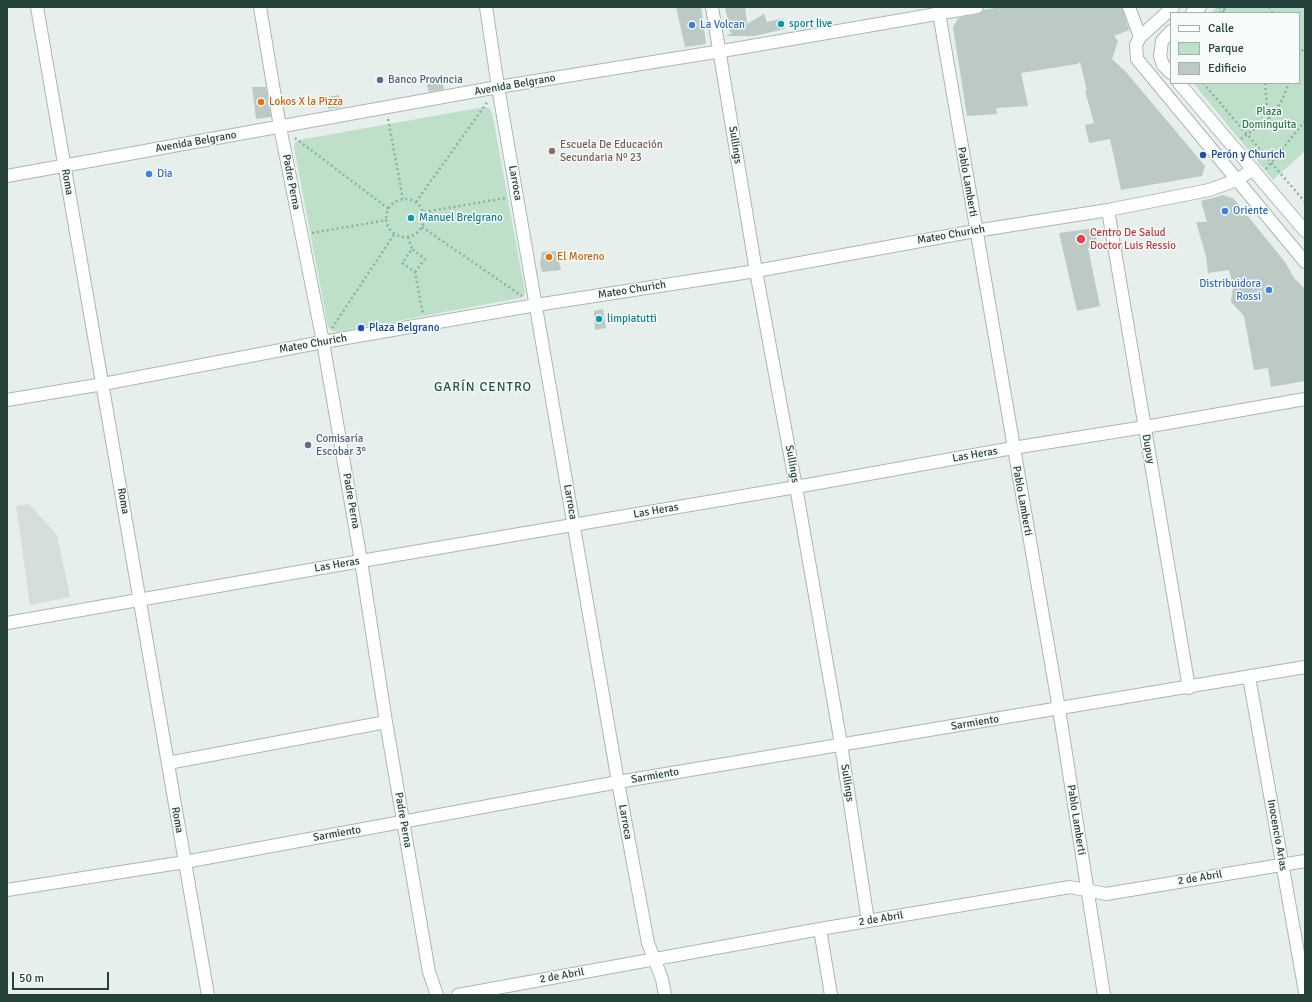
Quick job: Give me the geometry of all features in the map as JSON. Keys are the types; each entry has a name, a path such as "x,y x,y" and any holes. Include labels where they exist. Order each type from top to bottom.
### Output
{"street":[{"name":"Roma","path":"37,7 208,995"},
{"name":"Padre Perna","path":"260,7 280,127 323,342 429,972 437,995"},
{"name":"Larroca","path":"486,7 498,87 618,782 648,943 662,979 665,995"},
{"name":"Sullings","path":"712,7 756,271 841,744 868,921"},
{"name":"Avenida Belgrano","path":"7,176 64,167 498,87 720,51 938,10 977,7"},
{"path":"1129,7 1140,37"},
{"path":"1173,7 1140,37 1136,45 1137,59 1305,262"},
{"name":"Pablo Lamberti","path":"938,10 975,231 1059,709 1104,995"},
{"path":"1170,32 1162,41 1160,56 1163,64 1170,73"},
{"path":"1180,84 1305,231"},
{"name":"Mateo Churich","path":"7,400 103,384 425,324 536,305 756,271 975,231 1108,210 1209,190 1256,172"},
{"name":"Dupuy","path":"1108,210 1189,688"},
{"name":"Las Heras","path":"7,623 796,487 1013,448 1305,399"},
{"name":"Sarmiento","path":"7,890 184,862 618,782 841,744 1189,688 1305,667"},
{"name":"Inocencio Arias","path":"1249,677 1305,992"},
{"path":"168,763 386,722"},
{"name":"2 de Abril","path":"458,995 820,929 1070,887 1106,894 1305,861"},
{"path":"820,929 831,995"}],"path":[{"path":"1219,7 1223,12 1227,7"},
{"path":"1300,50 1305,49"},
{"path":"1204,84 1305,202"},
{"path":"1265,84 1268,119"},
{"path":"1233,146 1268,119 1280,105 1289,84"},
{"path":"416,202 498,87"},
{"path":"385,108 403,199"},
{"path":"1256,172 1272,163 1305,121"},
{"path":"280,127 389,209"},
{"path":"424,212 517,196"},
{"path":"403,199 410,199 416,202 421,206 424,212 422,227 408,237 402,237 394,233 388,226 386,220 392,204 403,199"},
{"path":"302,235 386,220"},
{"path":"422,227 536,305"},
{"path":"323,342 394,233"},
{"path":"408,237 412,249 425,258 415,272"},
{"path":"412,249 402,263 415,272 425,324"}],"shaded area":[{"path":"29,504 57,535 70,597 30,605 16,506"}],"green space":[{"name":"Plaza Dominguita","path":"1217,7 1305,7 1305,151 1273,180 1194,84 1300,84 1300,12 1211,12"},
{"path":"484,107 489,108 492,112 525,292 524,296 520,298 338,332 332,331 328,327 294,147 295,143 299,140"}],"building":[{"name":"La Volcan","path":"676,7 701,7 706,44 685,47"},
{"path":"725,7 745,7 747,24 764,14 767,22 783,18 785,29 754,36 726,36 732,33 730,32"},
{"path":"1002,7 1122,7 1129,30 1114,36 1118,41 1112,59 1126,72 1205,166 1202,176 1121,190 1110,139 1089,143 1085,125 1094,123 1085,91 1087,91 1080,62 1077,64 1021,73 1028,106 996,108 997,114 967,116 953,27 958,18 978,14 983,10"},
{"path":"441,77 444,89 429,92 425,80"},
{"name":"Lokos X la Pizza","path":"252,87 266,87 271,117 256,119"},
{"path":"339,95 341,107 328,109 327,97"},
{"path":"1223,195 1234,199 1285,262 1294,278 1305,289 1305,381 1271,387 1268,368 1254,370 1244,316 1231,302 1233,286 1229,270 1208,273 1206,256 1196,222 1207,222 1201,201"},
{"path":"1095,228 1097,246 1088,248 1100,306 1077,311 1059,233"},
{"name":"El Moreno","path":"556,251 561,270 542,272 540,263 542,252"},
{"name":"limpiatutti","path":"603,309 606,328 595,330 594,311"}],"place":[{"name":"sport live","path":"781,24"},
{"name":"La Volcan","path":"692,25"},
{"name":"Banco Provincia","path":"380,80"},
{"name":"Lokos X la Pizza","path":"261,102"},
{"name":"Escuela De Educación Secundaria Nº 23","path":"552,151"},
{"name":"Perón y Churich","path":"1203,155"},
{"name":"Dia","path":"149,174"},
{"name":"Oriente","path":"1225,211"},
{"name":"Manuel Brelgrano","path":"411,218"},
{"name":"Centro De Salud Doctor Luis Ressio","path":"1081,239"},
{"name":"El Moreno","path":"549,257"},
{"name":"Distribuidora Rossi","path":"1269,290"},
{"name":"limpiatutti","path":"599,319"},
{"name":"Plaza Belgrano","path":"361,328"},
{"name":"Comisaría Escobar 3°","path":"308,445"}],"district":[{"name":"GARÍN CENTRO","path":"483,388"}]}
